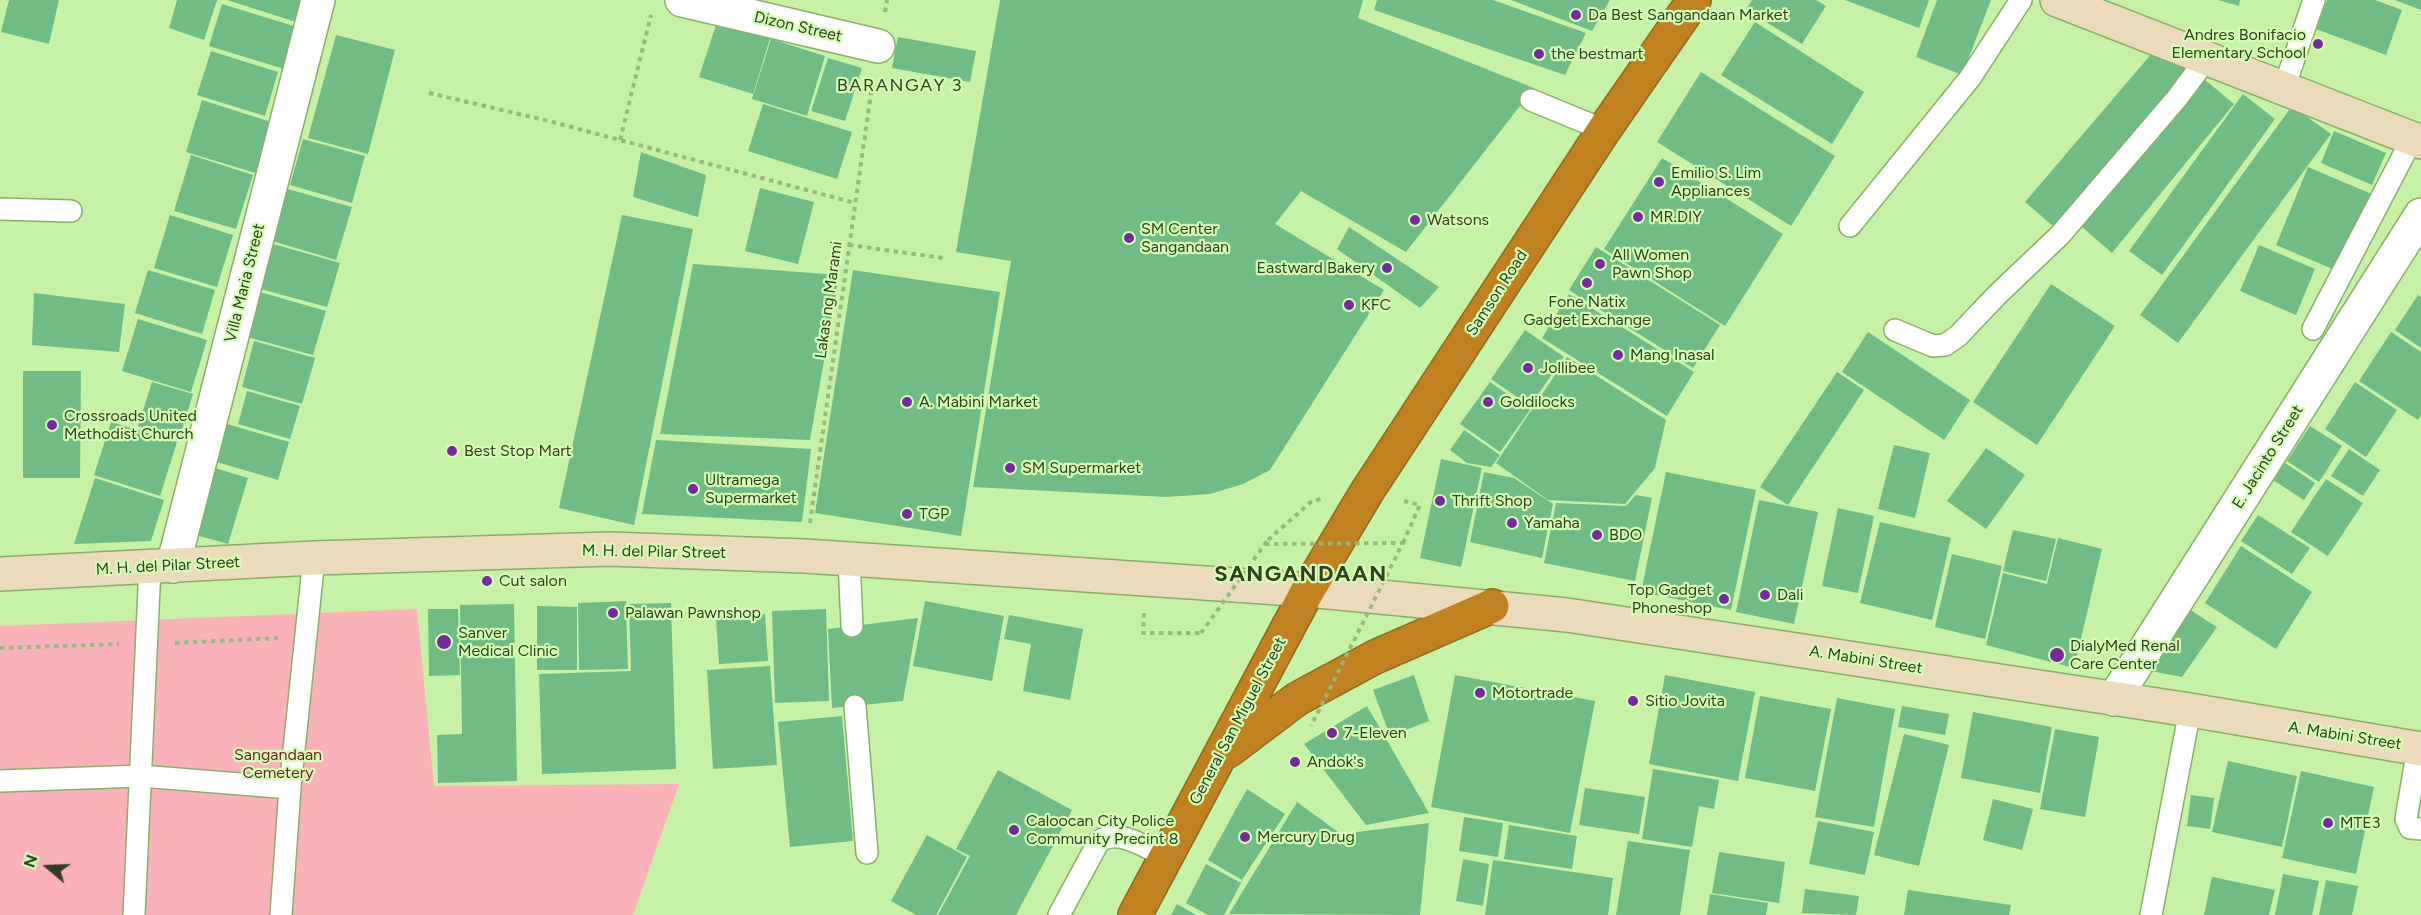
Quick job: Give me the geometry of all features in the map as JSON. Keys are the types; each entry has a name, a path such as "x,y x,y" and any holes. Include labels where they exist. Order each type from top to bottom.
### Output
{"highway":[{"name":"Samson Road","path":"1308,590 1368,490 1604,130 1694,0"},
{"name":"General San Miguel Street","path":"1135,915 1308,590"},
{"path":"1220,757 1297,699 1375,657 1492,606"}],"main road":[{"path":"2057,0 2417,141"},
{"name":"M. H. del Pilar Street","path":"0,574 314,558 610,549 805,556 1308,590"},
{"name":"A. Mabini Street","path":"1308,590 1567,615 2190,710 2420,749"}],"street":[{"name":"Villa Maria Street","path":"161,566 318,0"},
{"name":"Dizon Street","path":"668,5 878,46"},
{"name":"E. Jacinto Street","path":"2114,699 2421,215"}],"lane":[{"path":"1851,226 1970,78 2021,0"},
{"path":"2284,88 2314,0"},
{"path":"1895,330 1933,346 1945,345 1958,336 2060,235 2178,97 2207,58"},
{"path":"1531,100 1604,130"},
{"path":"2313,329 2417,141"},
{"path":"0,209 71,211"},
{"path":"281,915 290,788 314,558"},
{"path":"849,560 852,626"},
{"path":"134,915 141,776 161,566"},
{"path":"855,706 867,853"},
{"path":"2151,915 2190,710"},
{"path":"2420,749 2406,819 2410,828 2421,829"},
{"path":"0,781 141,776 290,788"},
{"path":"1059,915 1099,842 1107,836 1118,836 1166,857"}],"path":[{"path":"620,140 668,5"},
{"name":"Lakas ng Marami","path":"805,556 878,46"},
{"path":"429,93 549,121 855,203"},
{"path":"849,245 943,258"},
{"path":"1143,633 1201,633 1267,542 1312,501"},
{"path":"1311,726 1420,505"},
{"path":"1267,542 1404,540"}],"green space":[{"name":"Sangandaan Cemetery","path":"417,609 434,786 679,784 633,915 0,915 0,626"}],"building":[{"path":"9,0 59,0 49,44 1,32"},
{"path":"177,0 217,0 204,40 169,28"},
{"path":"227,0 306,0 299,23"},
{"name":"SM Center Sangandaan","path":"1000,0 1363,0 1358,18 1534,88 1406,252 1301,191 1275,224 1384,290 1270,470 1243,484 1210,494 1166,497 973,487 1011,261 956,252"},
{"name":"the bestmart","path":"1377,0 1493,0 1586,33 1565,75 1374,10"},
{"name":"Da Best Sangandaan Market","path":"1511,0 1610,0 1592,31"},
{"path":"1752,0 1816,0 1826,6 1802,44 1746,10"},
{"path":"1845,0 1929,0 1919,28"},
{"path":"1937,0 1991,0 1962,75 1916,57"},
{"path":"2218,0 2240,0 2239,6"},
{"path":"2327,0 2375,0 2402,10 2386,55 2316,29"},
{"path":"2395,0 2421,0 2421,10"},
{"path":"222,4 297,27 284,69 209,46"},
{"path":"718,19 771,35 753,94 699,77"},
{"path":"1755,22 1864,92 1832,144 1721,75"},
{"path":"336,35 395,50 368,154 308,138"},
{"path":"898,37 976,51 970,82 892,68"},
{"path":"771,39 825,56 807,116 752,99"},
{"path":"2159,45 2193,75 2060,232 2025,202"},
{"path":"211,51 278,72 265,116 197,95"},
{"path":"828,58 862,68 845,121 811,111"},
{"path":"1701,72 1835,156 1791,226 1657,142"},
{"path":"2198,74 2234,104 2112,253 2074,220"},
{"path":"2243,94 2275,119 2162,275 2129,251"},
{"path":"202,100 274,123 259,174 186,152"},
{"path":"763,104 852,132 837,179 748,151"},
{"path":"2292,106 2331,134 2178,343 2140,315"},
{"path":"2334,131 2386,153 2372,185 2321,163"},
{"path":"303,139 365,156 352,203 290,185"},
{"path":"641,152 706,175 698,217 633,197"},
{"path":"191,155 253,175 236,229 174,211"},
{"path":"1662,158 1783,234 1725,326 1604,249"},
{"path":"2308,167 2374,195 2342,273 2276,245"},
{"path":"284,188 352,207 336,260 269,240"},
{"path":"760,188 814,202 798,264 745,251"},
{"path":"170,215 233,235 217,287 154,268"},
{"path":"622,215 693,229 634,525 559,508"},
{"path":"1349,227 1439,287 1420,308 1337,249"},
{"path":"270,243 340,263 327,307 257,288"},
{"path":"2259,245 2315,269 2296,315 2240,291"},
{"path":"1596,247 1720,325 1693,368 1569,290"},
{"path":"693,264 839,275 810,440 660,434"},
{"path":"148,270 215,290 202,334 135,313"},
{"name":"A. Mabini Market","path":"853,270 1000,292 961,536 815,513"},
{"path":"2051,284 2115,326 2037,445 1973,402"},
{"path":"260,292 326,311 313,355 247,337"},
{"path":"34,293 125,304 119,352 32,345"},
{"name":"Mang Inasal","path":"1569,294 1694,372 1667,416 1542,338"},
{"path":"2418,295 2421,297 2421,348 2395,330"},
{"path":"138,319 207,340 191,392 122,371"},
{"name":"Jollibee","path":"1525,330 1564,357 1530,406 1491,379"},
{"path":"1868,332 1970,400 1944,440 1842,372"},
{"path":"2391,332 2421,352 2421,415 2418,420 2359,381"},
{"path":"254,341 315,358 302,404 242,387"},
{"path":"1567,357 1666,420 1655,468 1625,504 1548,500 1496,463"},
{"name":"Crossroads United Methodist Church","path":"23,371 81,371 80,478 23,478"},
{"path":"1837,372 1864,390 1788,505 1760,487"},
{"path":"152,382 193,394 179,439 138,426"},
{"path":"1490,382 1530,410 1500,452 1460,424"},
{"path":"2355,382 2397,410 2366,457 2325,429"},
{"path":"247,391 300,406 290,439 238,424"},
{"path":"111,422 177,442 160,496 94,475"},
{"path":"220,422 289,442 278,480 210,460"},
{"path":"2310,426 2342,446 2319,482 2287,461"},
{"path":"1464,430 1500,455 1491,467 1467,463 1450,450"},
{"path":"656,440 811,449 802,522 642,514"},
{"path":"1894,445 1930,453 1915,518 1878,509"},
{"path":"1986,448 2025,475 1986,529 1947,501"},
{"path":"2349,449 2380,470 2363,496 2331,476"},
{"path":"1441,459 1482,468 1461,567 1420,558"},
{"path":"2285,463 2315,483 2304,500 2273,480"},
{"path":"208,466 248,478 228,544 189,533"},
{"name":"Yamaha","path":"1484,472 1514,478 1553,504 1542,558 1470,542"},
{"path":"1666,472 1756,490 1731,610 1641,592"},
{"path":"95,478 164,500 151,541 74,544"},
{"path":"2326,479 2363,503 2328,556 2291,532"},
{"name":"BDO","path":"1636,495 1652,498 1635,581 1544,563 1556,503 1626,506"},
{"path":"1759,500 1818,512 1794,624 1736,612"},
{"path":"1838,508 1874,516 1858,593 1822,586"},
{"path":"2258,515 2310,548 2292,574 2241,541"},
{"path":"1880,522 1951,538 1932,620 1860,603"},
{"path":"2013,530 2056,539 2046,581 2003,571"},
{"path":"2058,538 2102,549 2074,668 1986,645 2003,573 2047,584"},
{"path":"2241,546 2312,592 2276,649 2205,603"},
{"path":"1952,554 2002,566 1985,639 1935,627"},
{"path":"626,601 628,669 579,670 578,603"},
{"path":"925,601 1004,616 992,681 913,666"},
{"path":"671,603 676,769 542,774 539,674 631,671 629,604"},
{"path":"514,604 517,781 438,783 437,735 462,734 460,605"},
{"path":"2181,604 2217,627 2182,677 2140,669"},
{"path":"537,606 577,607 577,670 537,670"},
{"name":"Sanver Medical Clinic","path":"428,609 458,609 460,675 429,676"},
{"path":"826,609 829,701 775,703 772,611"},
{"path":"765,614 768,661 719,664 716,618"},
{"path":"1009,615 1083,629 1070,700 1023,691 1031,644 1004,639"},
{"path":"918,618 903,701 832,708 828,629"},
{"path":"770,666 777,765 713,769 707,670"},
{"path":"1414,675 1429,721 1390,736 1373,690"},
{"path":"1455,675 1595,701 1570,833 1431,807"},
{"path":"1665,675 1755,692 1738,781 1649,764"},
{"path":"1760,696 1831,709 1815,791 1745,778"},
{"path":"1837,698 1895,709 1874,827 1815,817"},
{"path":"1367,706 1429,813 1366,825 1304,744"},
{"path":"1902,706 1949,714 1945,735 1898,727"},
{"path":"1973,712 2052,727 2040,793 1961,778"},
{"path":"842,716 853,841 790,847 778,722"},
{"path":"2055,729 2099,737 2085,817 2040,809"},
{"path":"1904,734 1949,745 1919,866 1874,855"},
{"path":"2228,761 2297,776 2282,847 2212,832"},
{"path":"1653,769 1719,780 1714,809 1699,806 1692,847 1642,839"},
{"name":"Caloocan City Police Community Precint 8","path":"998,770 1072,810 1016,915 938,915 970,856 956,849"},
{"name":"MTE3","path":"2301,771 2374,787 2356,874 2282,858"},
{"path":"1585,788 1645,797 1639,834 1579,825"},
{"name":"Mercury Drug","path":"1247,789 1285,814 1242,880 1208,860"},
{"path":"2191,795 2214,798 2210,829 2187,826"},
{"path":"1993,799 2033,809 2022,850 1983,840"},
{"path":"1297,802 1341,834 1429,823 1420,915 1229,914"},
{"path":"1464,817 1503,823 1498,857 1459,851"},
{"path":"1818,821 1874,832 1865,875 1809,864"},
{"path":"1509,825 1577,836 1572,869 1504,859"},
{"path":"927,835 967,857 936,915 916,915 891,901"},
{"path":"1628,841 1690,850 1680,915 1616,915"},
{"path":"1719,852 1785,862 1779,903 1712,893"},
{"path":"1463,859 1489,864 1483,906 1456,901"},
{"path":"1493,860 1613,878 1608,915 1485,915"},
{"path":"1206,864 1241,883 1224,915 1208,915 1186,903"},
{"path":"2283,874 2319,881 2312,915 2275,915"},
{"path":"2212,877 2275,890 2269,915 2204,915"},
{"path":"2326,880 2358,886 2352,915 2319,915"},
{"path":"1805,889 1859,896 1856,915 1802,913"},
{"path":"1908,890 2011,905 2009,915 1904,915"},
{"path":"1710,894 1768,903 1766,915 1707,915"},
{"path":"1177,904 1196,915 1171,915"}],"place":[{"name":"Da Best Sangandaan Market","path":"1576,15"},
{"name":"Andres Bonifacio Elementary School","path":"2318,44"},
{"name":"the bestmart","path":"1539,54"},
{"name":"Emilio S. Lim Appliances","path":"1659,182"},
{"name":"MR.DIY","path":"1638,217"},
{"name":"Watsons","path":"1415,220"},
{"name":"SM Center Sangandaan","path":"1129,238"},
{"name":"All Women Pawn Shop","path":"1600,264"},
{"name":"Eastward Bakery","path":"1387,268"},
{"name":"Fone Natix Gadget Exchange","path":"1587,283"},
{"name":"KFC","path":"1349,305"},
{"name":"Mang Inasal","path":"1618,355"},
{"name":"Jollibee","path":"1528,368"},
{"name":"A. Mabini Market","path":"907,402"},
{"name":"Goldilocks","path":"1488,402"},
{"name":"Crossroads United Methodist Church","path":"52,425"},
{"name":"Best Stop Mart","path":"452,451"},
{"name":"SM Supermarket","path":"1010,468"},
{"name":"Ultramega Supermarket","path":"693,489"},
{"name":"Thrift Shop","path":"1440,501"},
{"name":"TGP","path":"907,514"},
{"name":"Yamaha","path":"1512,523"},
{"name":"BDO","path":"1597,535"},
{"name":"Cut salon","path":"487,581"},
{"name":"Dali","path":"1765,595"},
{"name":"Top Gadget Phoneshop","path":"1724,599"},
{"name":"Palawan Pawnshop","path":"613,613"},
{"name":"Sanver Medical Clinic","path":"444,642"},
{"name":"DialyMed Renal Care Center","path":"2057,655"},
{"name":"Motortrade","path":"1480,693"},
{"name":"Sitio Jovita","path":"1633,701"},
{"name":"7-Eleven","path":"1332,733"},
{"name":"Andok's","path":"1295,762"},
{"name":"MTE3","path":"2328,823"},
{"name":"Caloocan City Police Community Precint 8","path":"1014,830"},
{"name":"Mercury Drug","path":"1245,837"}],"district":[{"name":"BARANGAY 3","path":"900,86"},
{"name":"SANGANDAAN","path":"1301,575"}]}
